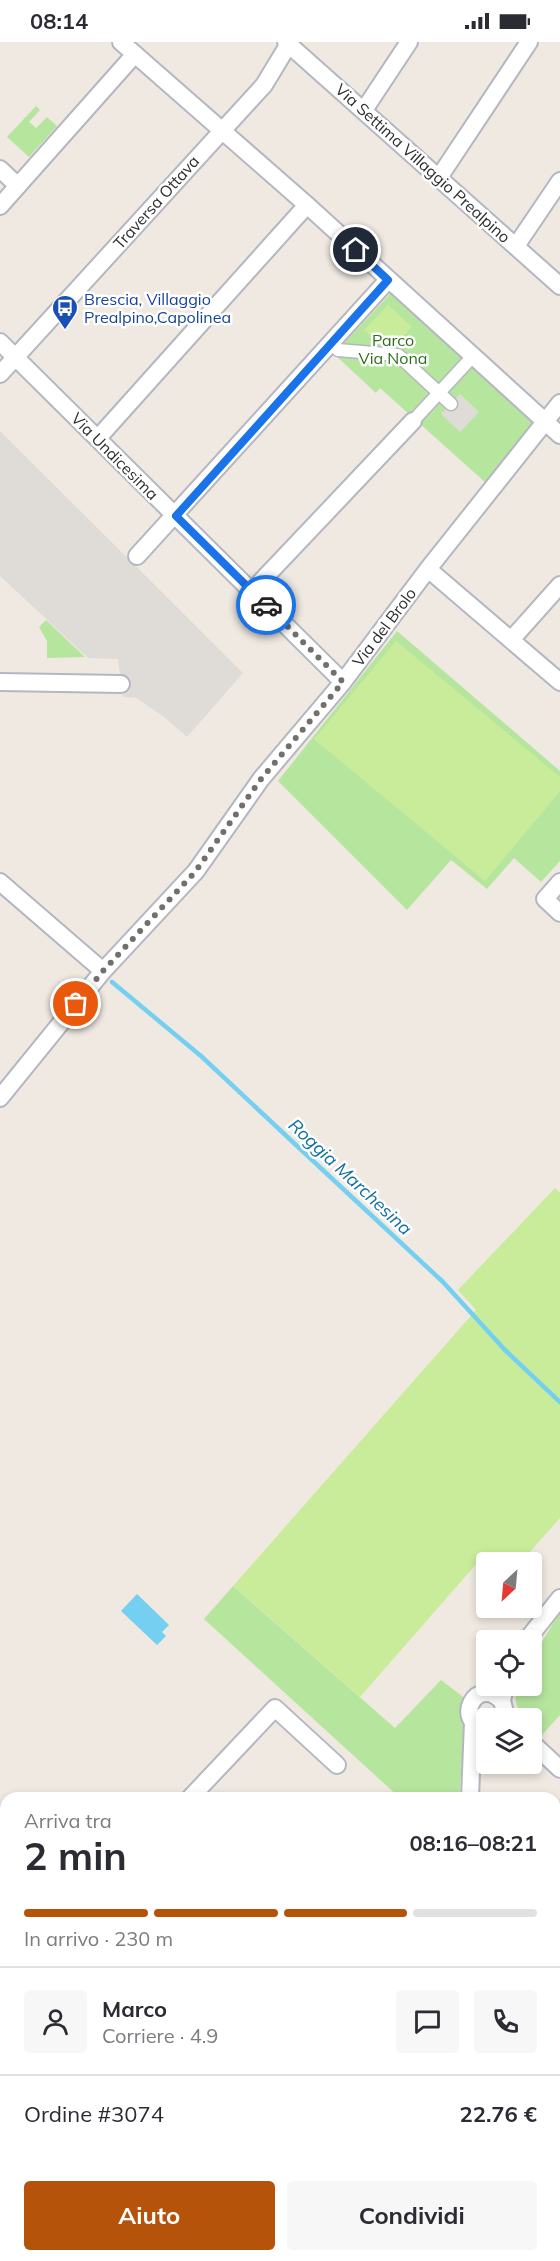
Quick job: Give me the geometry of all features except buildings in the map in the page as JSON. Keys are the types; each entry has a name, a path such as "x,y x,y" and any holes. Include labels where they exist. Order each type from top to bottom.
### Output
{"street":[{"path":"121,42 307,205 560,435"},
{"path":"364,110 409,42"},
{"path":"438,179 530,42"},
{"name":"Via Settima Villaggio Prealpino","path":"288,43 560,286"},
{"name":"Traversa Ottava","path":"0,374 264,85 288,43"},
{"path":"0,206 135,54"},
{"path":"0,169 18,186"},
{"path":"516,246 560,181"},
{"path":"98,438 307,205"},
{"path":"137,556 176,516 388,280"},
{"name":"Via Undicesima","path":"0,342 343,682"},
{"path":"338,350 398,355 451,404"},
{"path":"252,591 473,356"},
{"name":"Via del Brolo","path":"0,1098 103,971 195,872 261,779 343,682 428,569 560,403"},
{"path":"428,569 560,682"},
{"path":"512,640 560,585"},
{"path":"0,682 122,684"},
{"path":"0,882 103,971"},
{"path":"560,882 545,899 560,913"},
{"path":"535,1630 560,1598"},
{"path":"476,1696 469,1708 476,1719"},
{"path":"495,1696 505,1707"},
{"path":"196,1792 275,1708 337,1765"},
{"path":"470,1792 471,1762 476,1741"},
{"path":"471,1762 476,1752"},
{"path":"542,1752 560,1769"}],"green space":[{"path":"36,106 40,110 29,122 36,128 47,117 57,126 29,157 7,137"},
{"name":"Parco Via Nona","path":"391,293 535,423 486,483 380,388 376,393 334,354"},
{"path":"388,305 412,327 388,353 364,330"},
{"path":"46,620 85,657 47,658 47,641 39,627"},
{"path":"397,631 560,771 560,861 541,882 514,858 487,889 451,860 407,910 278,781"},
{"path":"396,641 560,777 560,791 485,881 314,739"},
{"path":"555,1188 560,1193 560,1518 530,1552 476,1552 476,1564 360,1697 233,1586 476,1310 458,1290"},
{"path":"233,1586 395,1728 441,1680 467,1700 459,1792 393,1792 204,1619"},
{"path":"560,1612 560,1715 542,1735 542,1708 518,1708 516,1696 542,1696 542,1642"}],"shaded area":[{"path":"460,394 479,412 460,432 441,414"},
{"path":"0,431 243,673 187,737 164,717 136,698 123,697 118,659 88,658 0,576"}],"water":[{"path":"137,1594 169,1625 162,1632 166,1636 157,1645 121,1611"}],"waterway":[{"name":"Roggia Marchesina","path":"112,982 201,1056 443,1282 505,1350 560,1402"}],"way so far":[{"path":"76,1004 103,971 195,872 261,779 343,682 266,605"}],"place":[{"name":"Brescia, Villaggio Prealpino,Capolinea","path":"65,331"}],"route":[{"path":"266,605 176,516 388,280 356,250"}]}
